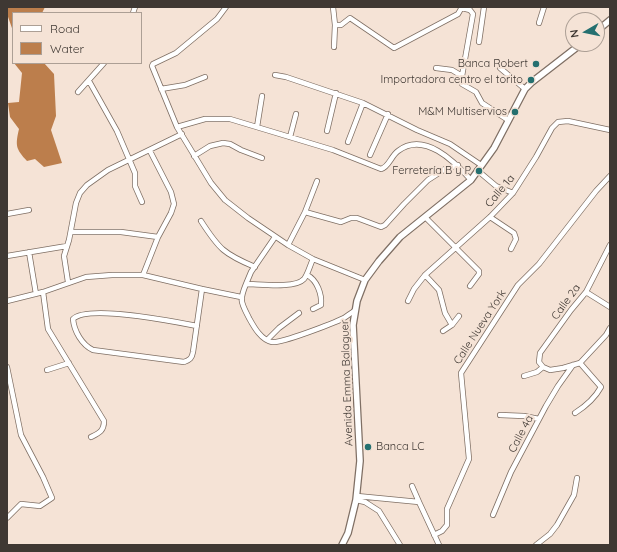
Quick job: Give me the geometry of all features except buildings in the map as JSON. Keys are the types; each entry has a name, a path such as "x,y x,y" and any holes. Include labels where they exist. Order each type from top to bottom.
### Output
{"street":[{"path":"226,7 217,19 184,47 176,53 153,64 152,66 177,126 211,183 225,200 288,245 313,259 365,280"},
{"path":"333,7 335,25 334,47"},
{"path":"479,42 484,7"},
{"path":"539,23 544,7"},
{"path":"335,25 341,25 350,18 394,48 458,14 462,8 470,10 472,14 462,76 464,86 476,92 482,103 508,120"},
{"name":"Avenida Emma Balaguer","path":"342,545 348,533 357,498 360,461 352,325 354,311 365,280 400,237 471,180 494,148 525,89 571,52"},
{"path":"78,92 103,64"},
{"path":"436,68 452,70 462,76"},
{"path":"500,68 525,89"},
{"path":"276,75 286,76 363,102 417,130 450,144 479,167 496,186 513,193"},
{"path":"161,89 185,85 205,77"},
{"path":"89,81 117,131 134,173 135,186 142,202"},
{"path":"327,131 336,93"},
{"path":"257,127 262,96"},
{"path":"348,142 363,102"},
{"path":"290,137 296,114"},
{"path":"370,155 388,114"},
{"path":"177,126 205,119 230,119 333,150 378,168 384,168 397,152 409,145 424,145 450,158 471,180"},
{"name":"Calle 1a","path":"408,301 414,289 425,275 490,217 513,193 552,128 558,122 568,120 610,130"},
{"path":"68,282 64,256 71,232 74,207 80,193 87,185 108,170 150,151 182,134"},
{"path":"194,156 210,146 223,143 230,144 262,158"},
{"path":"143,275 158,237 171,213 174,204 171,192 150,151"},
{"path":"305,212 341,222 352,218 357,218 381,228 428,180 445,169 458,165"},
{"name":"Calle Nueva York","path":"434,535 442,531 447,525 447,509 469,458 461,373 518,285 539,264 596,191 610,176"},
{"path":"288,245 305,212 317,181"},
{"path":"7,214 29,210"},
{"path":"425,217 479,271 479,274 470,286"},
{"path":"490,217 514,233 516,239 511,249"},
{"path":"201,221 215,242 225,252 255,267"},
{"path":"71,232 121,232 158,237"},
{"path":"275,237 248,277 241,297 253,325 267,340 274,342 288,339 344,318 354,311"},
{"name":"Calle 2a","path":"543,367 539,362 540,353 586,292 610,245"},
{"path":"7,256 67,246"},
{"path":"29,252 36,294"},
{"path":"246,284 295,284 303,280 313,259"},
{"path":"7,301 43,292 68,282 93,275 143,275 241,297"},
{"path":"306,275 311,277 317,286 321,301 321,305 313,309"},
{"path":"425,275 439,290 445,313 452,325"},
{"path":"197,326 149,316 123,314 76,316 73,319 75,329 82,340 88,348 93,350 180,362 188,361 193,356 202,289"},
{"path":"43,292 48,329 104,421 103,429 91,437"},
{"path":"586,292 610,308"},
{"path":"267,340 279,328 299,313"},
{"path":"443,331 452,325 459,316"},
{"name":"Calle 4a","path":"543,367 550,370 573,366 580,363 606,335 610,328"},
{"path":"576,413 586,406 601,387 580,363"},
{"path":"47,370 69,364"},
{"path":"7,366 21,435 52,498 40,506 21,504 7,518"},
{"name":"Calle 4a","path":"493,515 511,472 539,419 558,386 573,366"},
{"path":"524,376 534,373 543,367"},
{"path":"500,415 524,416 539,419"},
{"path":"536,545 550,534 557,525 574,496 577,478"},
{"path":"412,486 439,545"},
{"path":"357,498 419,502"},
{"path":"357,498 379,511 400,545"}],"water":[{"path":"7,7 45,7 42,12 12,12 12,28 7,14"},
{"path":"15,64 45,64 54,74 56,116 51,130 62,163 44,167 35,159 27,161 17,147 19,129 10,117 8,103 19,102 22,73"}],"place":[{"name":"Banca Robert","path":"536,64"},
{"name":"Importadora centro el torito","path":"531,80"},
{"name":"M&M Multiservios","path":"515,112"},
{"name":"Ferretería B y P","path":"479,171"},
{"name":"Banca LC","path":"368,447"}]}
